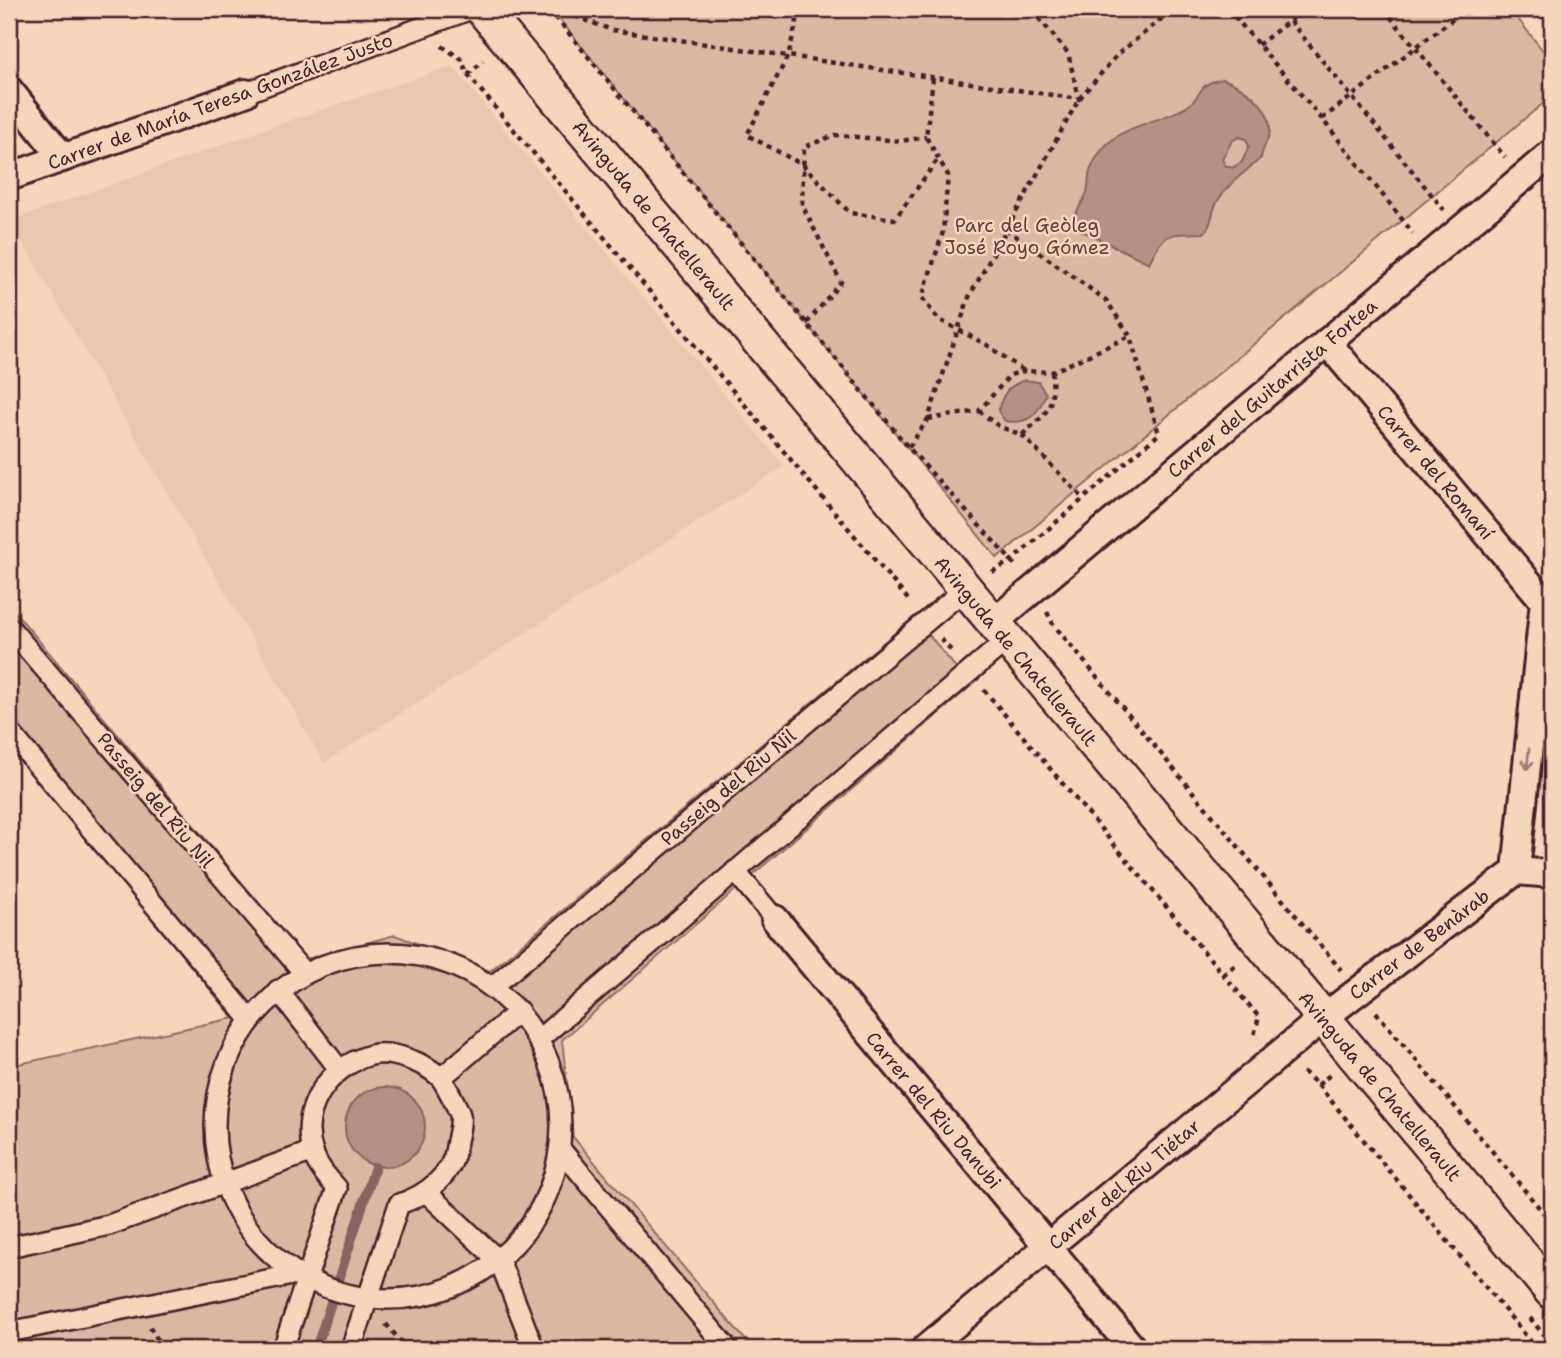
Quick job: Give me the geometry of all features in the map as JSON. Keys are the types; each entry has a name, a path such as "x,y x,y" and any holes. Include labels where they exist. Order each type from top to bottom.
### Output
{"street":[{"name":"Carrer de María Teresa González Justo","path":"9,177 471,9"},
{"name":"Avinguda de Chatellerault","path":"482,9 1552,1292"},
{"path":"9,90 63,158"},
{"name":"Carrer del Guitarrista Fortea","path":"1000,631 1327,342 1552,153"},
{"name":"Carrer del Romaní","path":"1327,342 1548,602"},
{"name":"Passeig del Riu Nil","path":"492,986 965,589"},
{"path":"1548,602 1516,871 1552,874"},
{"name":"Passeig del Riu Nil","path":"9,627 304,972"},
{"path":"539,1039 969,673 1000,631"},
{"path":"9,731 249,1018"},
{"name":"Carrer de Benàrab","path":"1323,1018 1516,871"},
{"name":"Carrer del Riu Danubi","path":"735,872 1133,1349"},
{"path":"367,953 433,958 492,986 519,1011 539,1039 560,1093 562,1151 541,1213 500,1262 438,1296 367,1302 308,1280 221,1184 211,1127 221,1069 249,1018 278,990 304,972 367,953"},
{"path":"278,990 339,1069"},
{"path":"441,1078 519,1011"},
{"name":"Carrer del Riu Tiétar","path":"925,1349 1323,1018"},
{"path":"283,1349 337,1188 322,1171 313,1151 310,1121 319,1092 339,1069 373,1054 410,1058 441,1078 460,1117 455,1160 427,1193 399,1203 351,1349"},
{"path":"9,1247 109,1225 313,1151"},
{"path":"562,1151 728,1349"},
{"path":"427,1193 500,1262 534,1349"},
{"path":"9,1332 308,1280"}],"path":[{"path":"556,9 612,30 1079,100"},
{"path":"800,9 788,56 747,135 803,165 850,213 895,219 939,159"},
{"path":"1031,9 1068,53 1079,100"},
{"path":"908,447 928,419 969,296 1079,100 1118,54 1174,9"},
{"path":"1228,9 1322,119 1431,255"},
{"path":"1258,45 1305,9"},
{"path":"1384,9 1522,178"},
{"path":"1322,119 1466,9"},
{"path":"1290,21 1461,230"},
{"path":"468,75 1259,1017 1254,1035 1289,1078 1305,1073 1318,1085 1537,1349"},
{"path":"933,78 926,137 948,176 943,232 922,298 938,319 987,345 1024,371"},
{"path":"807,323 841,282 802,205 804,147 835,135 901,141 926,137"},
{"path":"965,589 1011,561 1159,434 1130,335 1106,300 1006,229"},
{"path":"928,419 979,411 1010,375 1024,371 1052,372 1130,335"},
{"path":"1022,435 1047,413 1053,396 1052,372"},
{"path":"979,411 1000,427 1022,435 1084,499"}],"shaded area":[{"path":"452,66 784,466 324,763 10,221 268,128"},
{"path":"1223,79 1255,98 1266,113 1270,131 1261,158 1221,196 1204,233 1170,236 1160,244 1149,263 1074,227 1076,213 1087,192 1090,171 1107,144 1131,129 1186,107 1204,87","holes":["1239,137 1246,139 1249,146 1242,162 1232,168 1225,165 1222,159 1232,141"]},
{"path":"1025,380 1038,382 1046,394 1043,401 1036,413 1026,420 1005,421 998,411 1002,399 1010,388"},
{"path":"385,1087 400,1090 413,1099 422,1112 425,1127 422,1142 413,1155 400,1164 385,1167 370,1164 357,1155 348,1142 345,1127 348,1112 357,1099 370,1090"}],"green space":[{"name":"Parc del Geòleg José Royo Gómez","path":"551,9 1510,9 1552,62 1552,96 997,558"},
{"path":"9,605 306,959 395,935 490,971 914,617 971,686 562,1040 573,1137 753,1349 9,1349 9,1066 234,1018 9,746"}],"waterway":[{"path":"316,1349 375,1167"}]}
